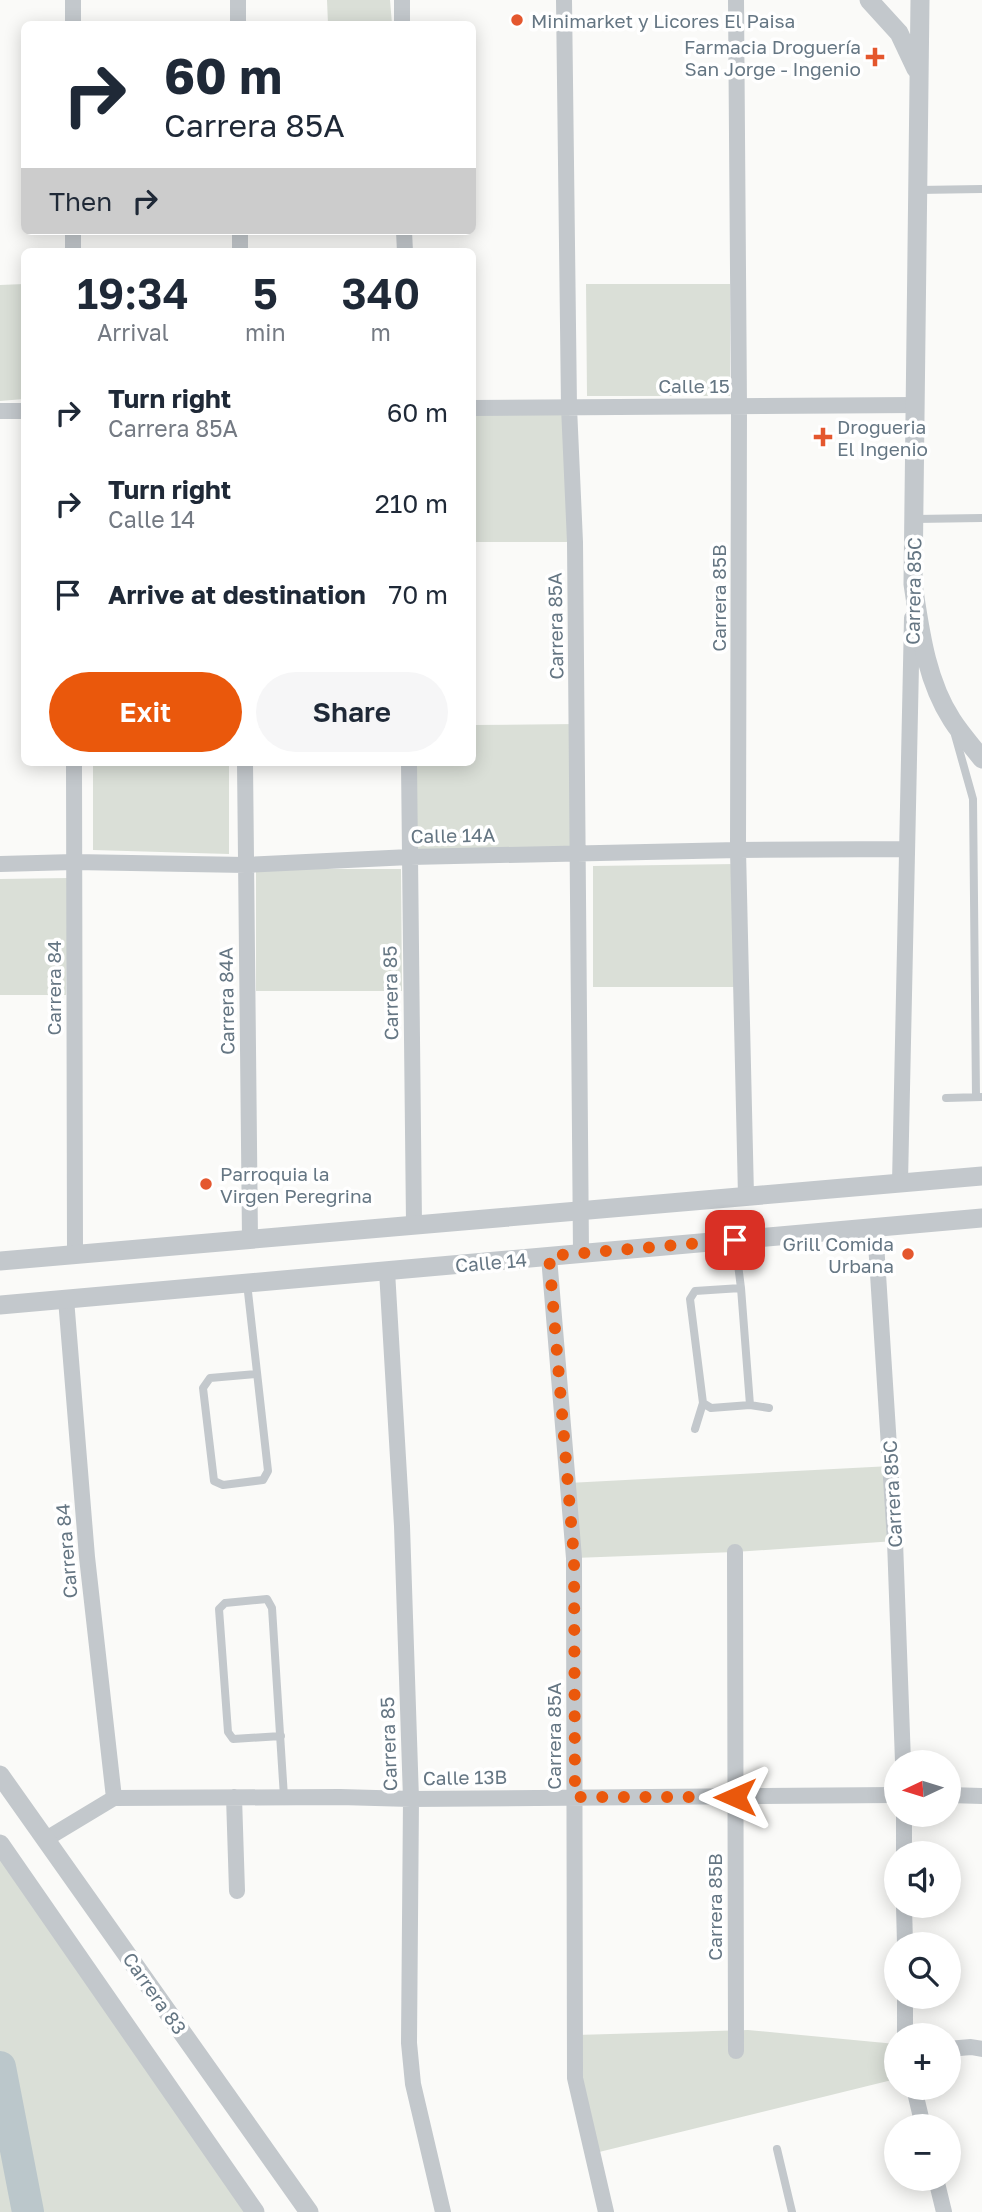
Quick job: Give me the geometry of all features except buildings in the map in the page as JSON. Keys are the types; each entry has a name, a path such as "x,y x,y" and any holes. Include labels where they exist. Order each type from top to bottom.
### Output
{"street":[{"path":"73,0 73,21"},
{"path":"238,0 238,21"},
{"path":"402,0 402,21"},
{"name":"Carrera 85A","path":"564,0 569,407 575,542 581,1252"},
{"name":"Carrera 85B","path":"736,0 738,850 746,1196"},
{"path":"869,0 899,33 919,76"},
{"name":"Carrera 85C","path":"900,1182 915,519 920,0"},
{"name":"Calle 15","path":"476,408 916,405"},
{"path":"0,411 21,411"},
{"path":"913,584 921,637 932,679 951,719 982,759"},
{"name":"Carrera 84","path":"74,766 75,1254"},
{"name":"Carrera 84A","path":"245,766 250,1239"},
{"name":"Carrera 85","path":"409,766 414,1223"},
{"name":"Calle 14A","path":"0,864 246,864 410,857 907,849"},
{"path":"0,1261 982,1175"},
{"name":"Calle 14","path":"0,1305 982,1218"},
{"name":"Carrera 85C","path":"875,1227 895,1541 903,1750"},
{"name":"Carrera 85A","path":"549,1256 574,1558 575,2078 606,2212"},
{"name":"Carrera 85","path":"387,1271 402,1526 411,1799 409,2043 413,2084 443,2212"},
{"name":"Carrera 84","path":"66,1299 87,1557 114,1798"},
{"name":"Carrera 85B","path":"735,1552 736,2051"},
{"name":"Carrera 83","path":"0,1775 309,2212"},
{"name":"Calle 13B","path":"114,1798 884,1795"},
{"path":"961,1795 982,1796"},
{"path":"234,1797 237,1891"},
{"path":"46,1839 114,1798"},
{"path":"0,1844 257,2211"},
{"path":"961,2048 982,2049"},
{"path":"939,2191 944,2212"}],"lane":[{"path":"918,190 982,188"},
{"path":"915,519 982,517"},
{"path":"946,1098 979,1097 977,799 951,719"},
{"path":"735,1240 750,1405"},
{"path":"247,1283 268,1471 263,1480 223,1485 214,1481 203,1388 210,1378 257,1374"},
{"path":"695,1429 703,1403 690,1299 695,1291 741,1288"},
{"path":"703,1403 711,1408 750,1405 769,1408"},
{"path":"281,1736 233,1739 228,1732 219,1609 225,1603 267,1599 272,1608 281,1736 284,1797"},
{"path":"777,2149 792,2212"}],"shaded area":[{"path":"327,0 390,0 392,21 328,21"},
{"path":"21,284 21,399 0,401 0,285"},
{"path":"586,284 730,284 730,396 587,396"},
{"path":"569,407 575,542 476,542 476,408"},
{"path":"577,724 578,855 410,857 409,766 476,766 476,725"},
{"path":"93,766 229,766 229,854 93,850"},
{"path":"736,864 735,987 593,987 593,866"},
{"path":"256,869 401,869 402,991 256,991"},
{"path":"69,878 66,995 0,995 0,879"},
{"path":"891,1466 895,1541 735,1552 574,1558 568,1483"},
{"path":"0,1844 255,2212 0,2212"},
{"path":"748,2030 884,2043 884,2082 591,2154 576,2035"}],"waterway":[{"path":"0,2067 28,2212"}],"place":[{"name":"Minimarket y Licores El Paisa","path":"517,20"},
{"name":"Farmacia Droguería San Jorge - Ingenio","path":"875,57"},
{"name":"Drogueria El Ingenio","path":"823,437"},
{"name":"Parroquia la Virgen Peregrina","path":"206,1184"},
{"name":"Grill Comida Urbana","path":"908,1254"}],"route":[{"path":"735,1240 549,1256 574,1558 575,1797 735,1797"}]}
